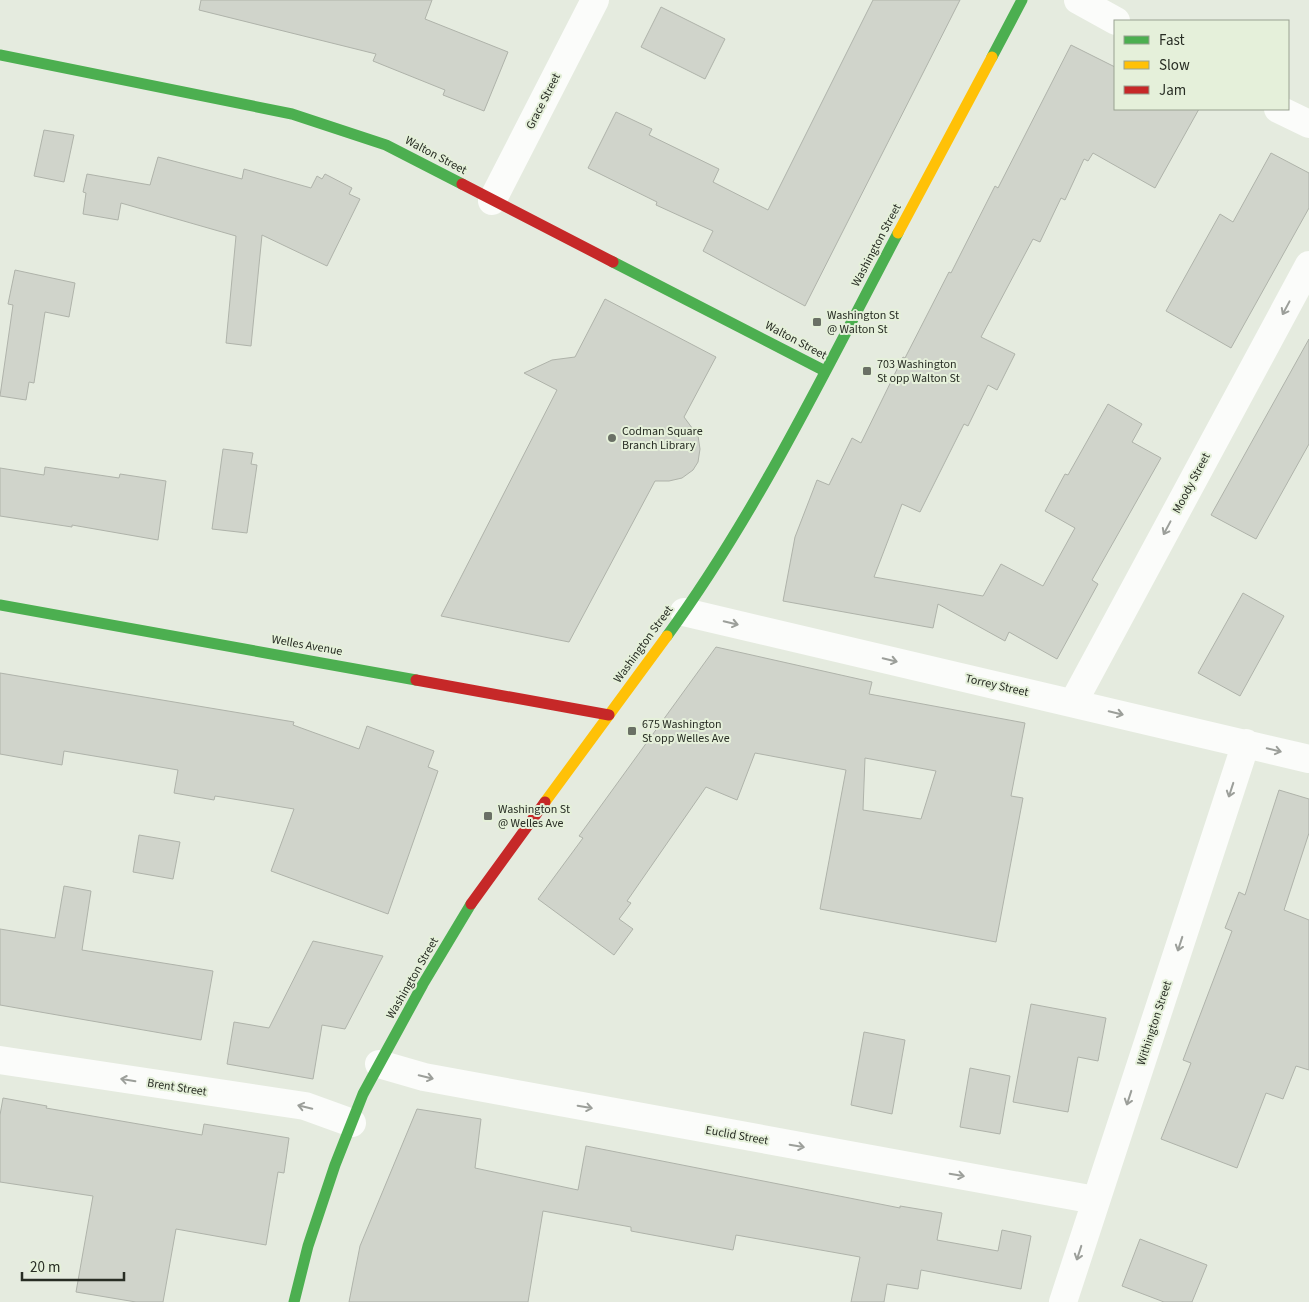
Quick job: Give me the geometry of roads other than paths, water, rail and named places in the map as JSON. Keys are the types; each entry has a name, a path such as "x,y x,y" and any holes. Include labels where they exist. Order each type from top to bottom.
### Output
{"main road":[{"name":"Washington Street","path":"294,1302 308,1246 334,1165 363,1094 423,984 478,893 684,612 772,471 1022,0"},
{"name":"Walton Street","path":"0,55 292,114 386,144 492,201 825,371"},
{"name":"Welles Avenue","path":"0,605 609,715"}],"street":[{"name":"Grace Street","path":"492,201 594,0"},
{"path":"1078,0 1114,20"},
{"path":"1280,110 1309,124"},
{"name":"Moody Street","path":"1073,702 1309,265"},
{"name":"Torrey Street","path":"684,612 1309,759"},
{"name":"Withington Street","path":"1063,1302 1246,743"},
{"name":"Brent Street","path":"0,1060 304,1106 352,1122"},
{"name":"Euclid Street","path":"379,1064 434,1079 1095,1200"}],"place":[{"name":"Washington St @ Walton St","path":"817,322"},
{"name":"703 Washington St opp Walton St","path":"867,371"},
{"name":"Codman Square Branch Library","path":"612,438"},
{"name":"675 Washington St opp Welles Ave","path":"632,731"},
{"name":"Washington St @ Welles Ave","path":"488,816"}]}
